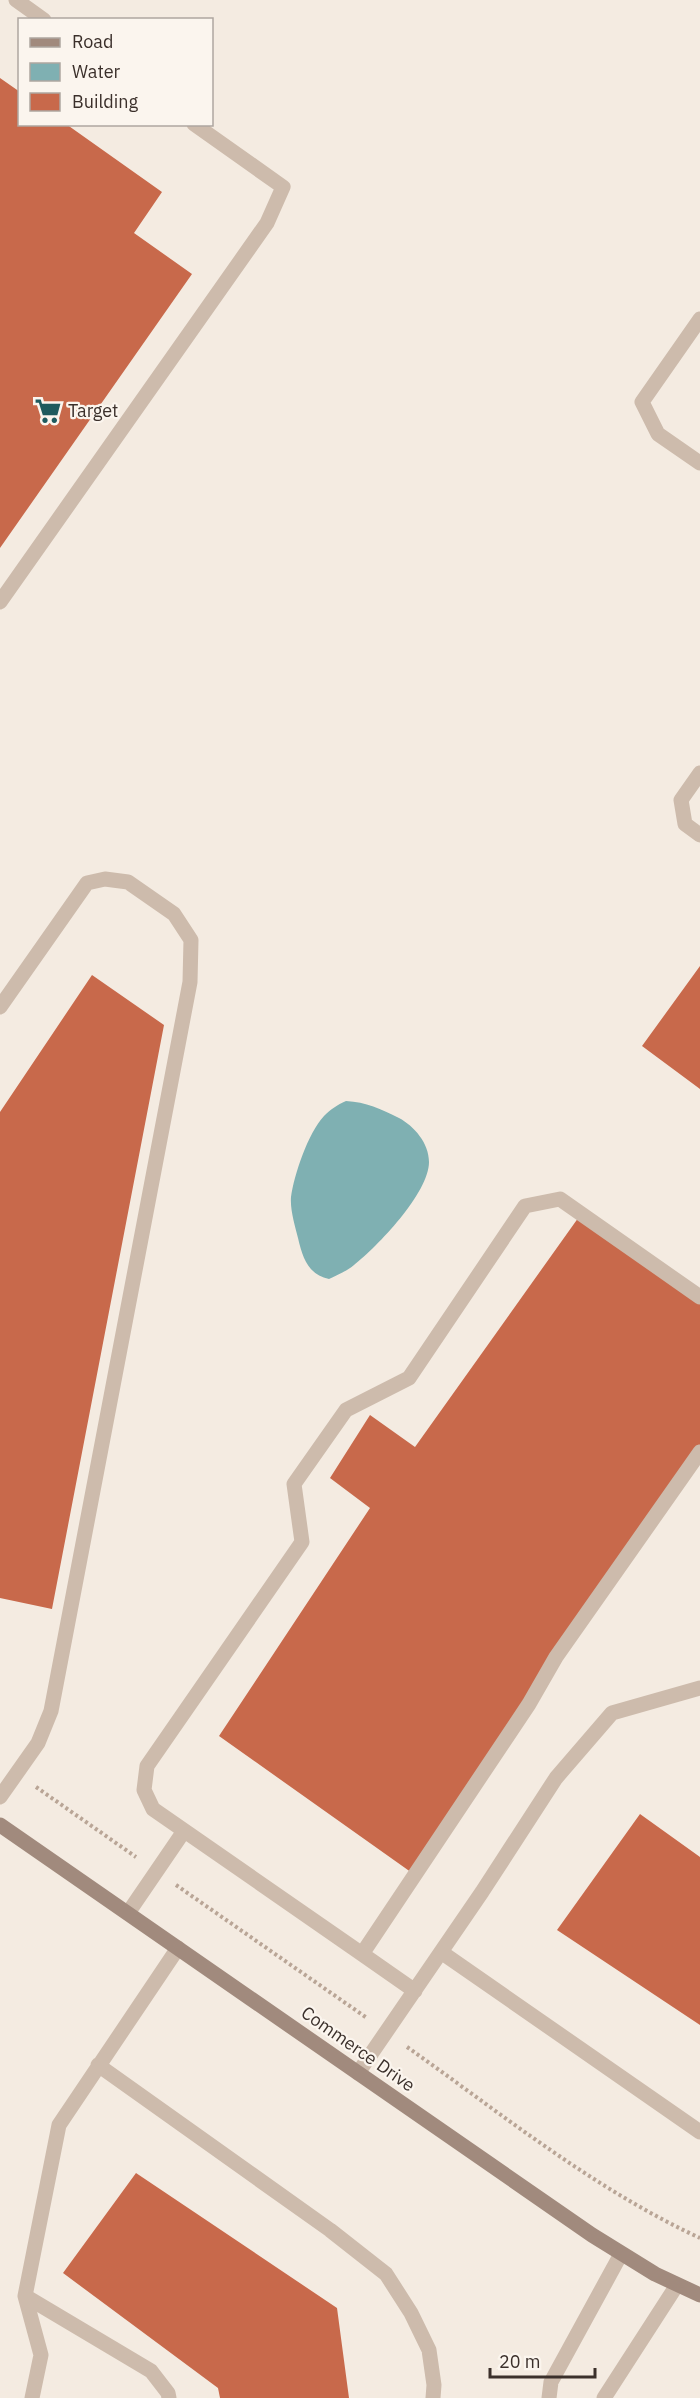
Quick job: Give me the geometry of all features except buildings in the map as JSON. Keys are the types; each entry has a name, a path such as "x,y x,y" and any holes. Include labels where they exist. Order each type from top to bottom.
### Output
{"street":[{"name":"Commerce Drive","path":"0,1825 621,2254 700,2295"}],"lane":[{"path":"16,0 41,18"},
{"path":"0,602 267,223 283,187 197,126"},
{"path":"700,319 642,402 658,434 700,463"},
{"path":"700,773 681,800 685,824 700,835"},
{"path":"0,1007 87,884 105,879 128,882 174,914 191,940 190,982 51,1711 38,1743 0,1797"},
{"path":"415,1991 153,1809 144,1790 147,1766 302,1542 294,1484 346,1410 409,1378 525,1206 560,1199 700,1297"},
{"path":"362,1954 529,1704 556,1657 700,1452"},
{"path":"358,2073 556,1778 612,1713 700,1688"},
{"path":"128,1913 184,1831"},
{"path":"32,2398 41,2355 25,2296 59,2125 178,1948"},
{"path":"441,1952 700,2132"},
{"path":"98,2065 330,2230 386,2274 411,2313 429,2350 434,2385 433,2398"},
{"path":"549,2398 551,2382 621,2254"},
{"path":"604,2398 677,2285"},
{"path":"25,2296 151,2372 168,2393 169,2398"}],"path":[{"path":"16,1773 603,2185 661,2219 700,2238"}],"water":[{"path":"346,1101 373,1106 405,1121 423,1142 429,1162 421,1189 388,1233 364,1257 329,1279 311,1269 304,1259 293,1218 291,1197 295,1177 307,1143 318,1123 334,1107"}],"place":[{"name":"Target","path":"48,411"}]}
